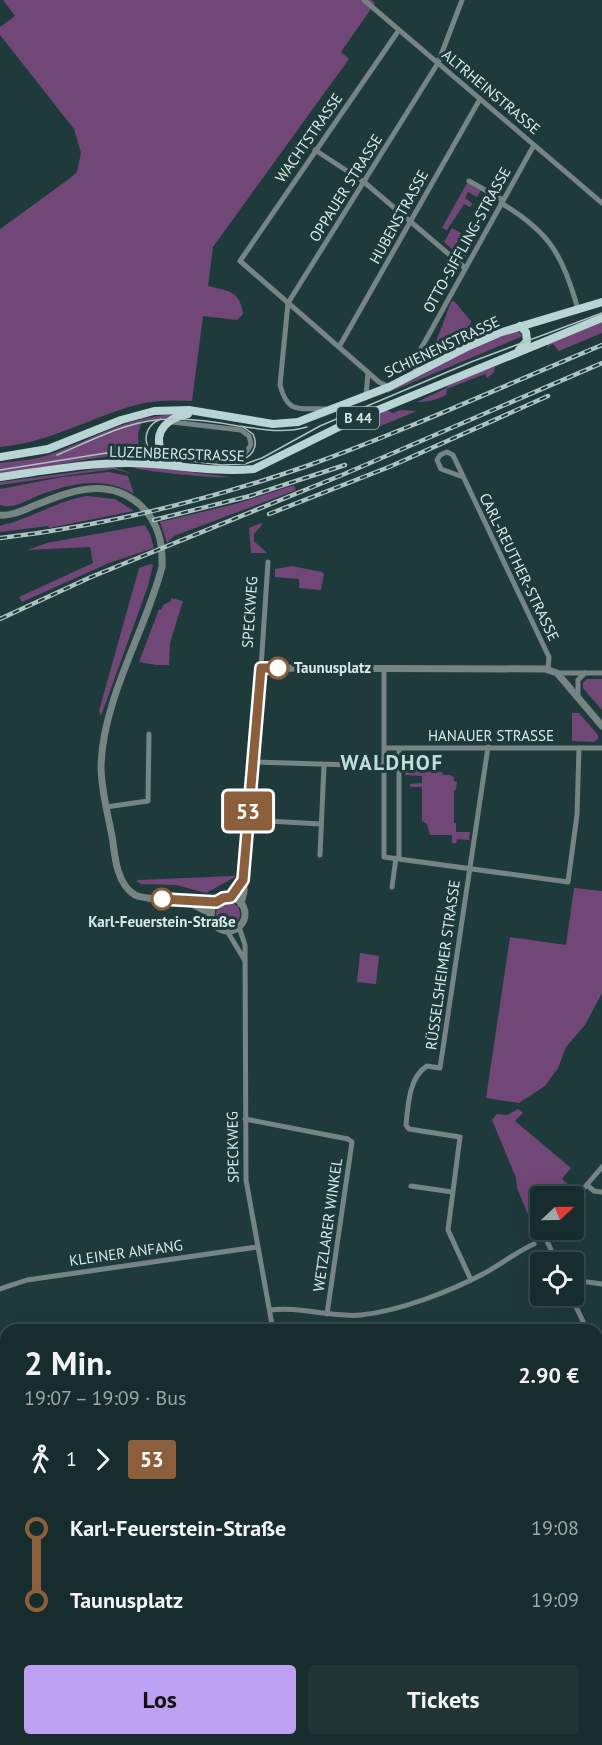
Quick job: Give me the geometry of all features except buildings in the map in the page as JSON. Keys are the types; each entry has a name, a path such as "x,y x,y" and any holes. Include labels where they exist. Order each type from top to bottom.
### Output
{"main road":[{"name":"SCHIENENSTRASSE","path":"282,424 298,422 388,387 489,337 602,302"},
{"name":"B 44","path":"517,353 602,318"},
{"path":"517,353 527,341 526,332 520,326"},
{"name":"LUZENBERGSTRASSE","path":"0,477 122,463 254,470 342,425 517,353"},
{"name":"LUZENBERGSTRASSE","path":"0,457 48,449 138,415 172,410 200,411 282,424"},
{"path":"180,466 161,450 158,439 161,430 169,421 178,416 200,411"}],"street":[{"name":"ALTRHEINSTRASSE","path":"364,0 602,203"},
{"name":"OPPAUER STRASSE","path":"283,396 280,385 288,303 438,63 462,0"},
{"name":"WACHTSTRASSE","path":"288,303 240,261 399,30"},
{"name":"HUBENSTRASSE","path":"339,347 480,99"},
{"name":"OTTO-SIFFLING-STRASSE","path":"415,375 418,354 534,145"},
{"path":"315,150 364,182 465,268"},
{"path":"469,181 525,218 548,240 564,266 578,309"},
{"path":"288,303 368,373 388,387"},
{"path":"422,347 427,356 444,358"},
{"path":"366,396 369,386 368,373"},
{"name":"SCHIENENSTRASSE","path":"283,396 289,405 297,409 330,410"},
{"name":"LUZENBERGSTRASSE","path":"166,455 227,460 243,455 251,444 249,436 243,431 169,421"},
{"name":"CARL-REUTHER-STRASSE","path":"463,477 441,469 437,460 440,455 447,452 453,456 549,657 548,669"},
{"path":"0,515 10,515 74,491 101,488 117,492 133,500 147,513 157,530 162,552 162,567 116,696 105,734 101,769 118,868 127,889 143,898 216,902 231,897 241,904"},
{"name":"SPECKWEG","path":"267,562 261,668 243,880 244,892 241,904 245,913 239,927 244,945 246,1180 272,1324"},
{"path":"261,668 548,669 557,673 601,723"},
{"path":"384,669 384,856 568,882 577,815 579,748"},
{"path":"557,673 602,672"},
{"path":"578,696 578,680 585,673"},
{"path":"106,807 148,801 149,734"},
{"name":"RÜSSELSHEIMER STRASSE","path":"471,1280 448,1230 460,1137 409,1129 406,1125 412,1085 421,1070 427,1066 440,1068 488,747"},
{"name":"HANAUER STRASSE","path":"385,748 600,747"},
{"path":"392,887 398,858 399,748"},
{"path":"252,762 385,766"},
{"path":"320,855 324,765"},
{"path":"248,820 321,824"},
{"path":"231,897 243,880"},
{"path":"183,900 211,914"},
{"path":"216,902 211,914 214,924 227,931 244,960"},
{"path":"227,931 239,927"},
{"name":"WETZLARER WINKEL","path":"245,1119 348,1138 352,1142 327,1314"},
{"path":"584,1188 602,1167"},
{"path":"587,1185 594,1191 602,1192"},
{"path":"411,1186 452,1192"},
{"path":"270,1310 286,1309 351,1316 372,1313 441,1293 471,1280 534,1244"},
{"name":"KLEINER ANFANG","path":"0,1289 27,1280 257,1247"},
{"path":"584,1282 602,1284"},
{"path":"575,1306 583,1324"}],"shaded area":[{"path":"3,0 371,0 375,3 341,52 349,59 213,247 208,286 236,296 243,314 237,320 203,316 192,401 143,403 53,435 0,447 0,229 77,172 81,153 74,129 0,35 0,27 15,16"},
{"path":"467,183 481,190 477,197 468,192 465,198 473,204 470,207 464,204 447,230 442,228"},
{"path":"452,228 461,233 463,239 472,243 472,249 458,241 455,246 468,253 464,260 444,242"},
{"path":"454,301 471,321 470,328 437,347 434,345 451,302"},
{"path":"602,322 602,333 559,351 553,344 548,350 547,344"},
{"path":"476,325 485,325 486,333 433,354 466,336"},
{"path":"515,331 523,336 387,393 471,348"},
{"path":"495,366 494,372 487,378 485,374 447,389 446,395 439,398 417,402 449,385"},
{"path":"386,410 393,413 400,410 417,411 378,427 359,423 341,431 341,428"},
{"path":"176,414 167,418 142,421 138,433 139,452 120,451 120,455 0,474 0,463 45,456 141,419"},
{"path":"113,467 134,474 113,469 0,485 0,482"},
{"path":"130,467 151,467 230,477 148,471"},
{"path":"109,472 128,476 134,494 122,488 97,483 72,485 13,506 0,505 0,489 62,477"},
{"path":"294,485 296,490 174,536 167,543 160,522 235,504"},
{"path":"87,496 115,499 134,511 49,528 48,526 0,532 2,525"},
{"path":"261,523 262,525 254,534 254,541 267,553 251,553 249,528"},
{"path":"145,525 154,548 109,563 22,602 19,597 93,563 90,547 27,550 47,543"},
{"path":"153,565 148,586 101,716 99,711 139,568"},
{"path":"292,566 322,572 324,574 321,590 299,588 299,579 275,577 275,569"},
{"path":"171,598 183,601 170,643 169,665 139,662 159,609 161,610 163,605 171,601"},
{"path":"587,679 602,679 602,710 583,688 583,683"},
{"path":"572,713 579,713 598,735 598,739 594,742 572,741"},
{"path":"405,754 409,757 418,757 419,771 442,772 443,775 454,777 454,781 457,782 454,791 456,832 470,832 469,840 457,839 456,843 452,843 452,835 430,835 427,824 422,821 422,787 410,787 410,784 422,783 422,776 405,775"},
{"path":"237,876 206,893 176,885 141,884 136,881 138,880"},
{"path":"574,888 602,891 602,993 585,1025 566,1047 558,1068 545,1086 519,1103 486,1098 510,937 566,945"},
{"path":"228,902 236,906 240,914 236,922 228,926 220,922 216,914 220,906"},
{"path":"360,953 379,956 376,984 357,982"},
{"path":"518,1109 523,1113 515,1121 571,1168 562,1179 570,1186 530,1186 530,1219 492,1120 497,1114 507,1115"}],"tram line":[{"path":"0,470 106,453 136,454 222,465 245,464 262,458 320,426 471,362 602,313"},
{"path":"159,457 149,449 146,438 150,427 161,419"},
{"path":"57,455 114,431 158,420 198,420 272,430 307,427"},
{"path":"239,461 248,457 255,447 253,434 243,427"}],"railway":[{"path":"0,538 77,527 154,511 267,479 379,439 602,345"},
{"path":"0,619 91,577 342,475 602,363"},
{"path":"269,514 389,467 548,396"},
{"path":"154,520 250,496 345,465"}],"bus line":[{"name":"53","path":"162,899 216,902 231,897 243,880 261,668 278,668"}],"place":[{"name":"Taunusplatz","path":"278,668"},
{"name":"Karl-Feuerstein-Straße","path":"162,899"}],"district":[{"name":"WALDHOF","path":"392,763"}]}
